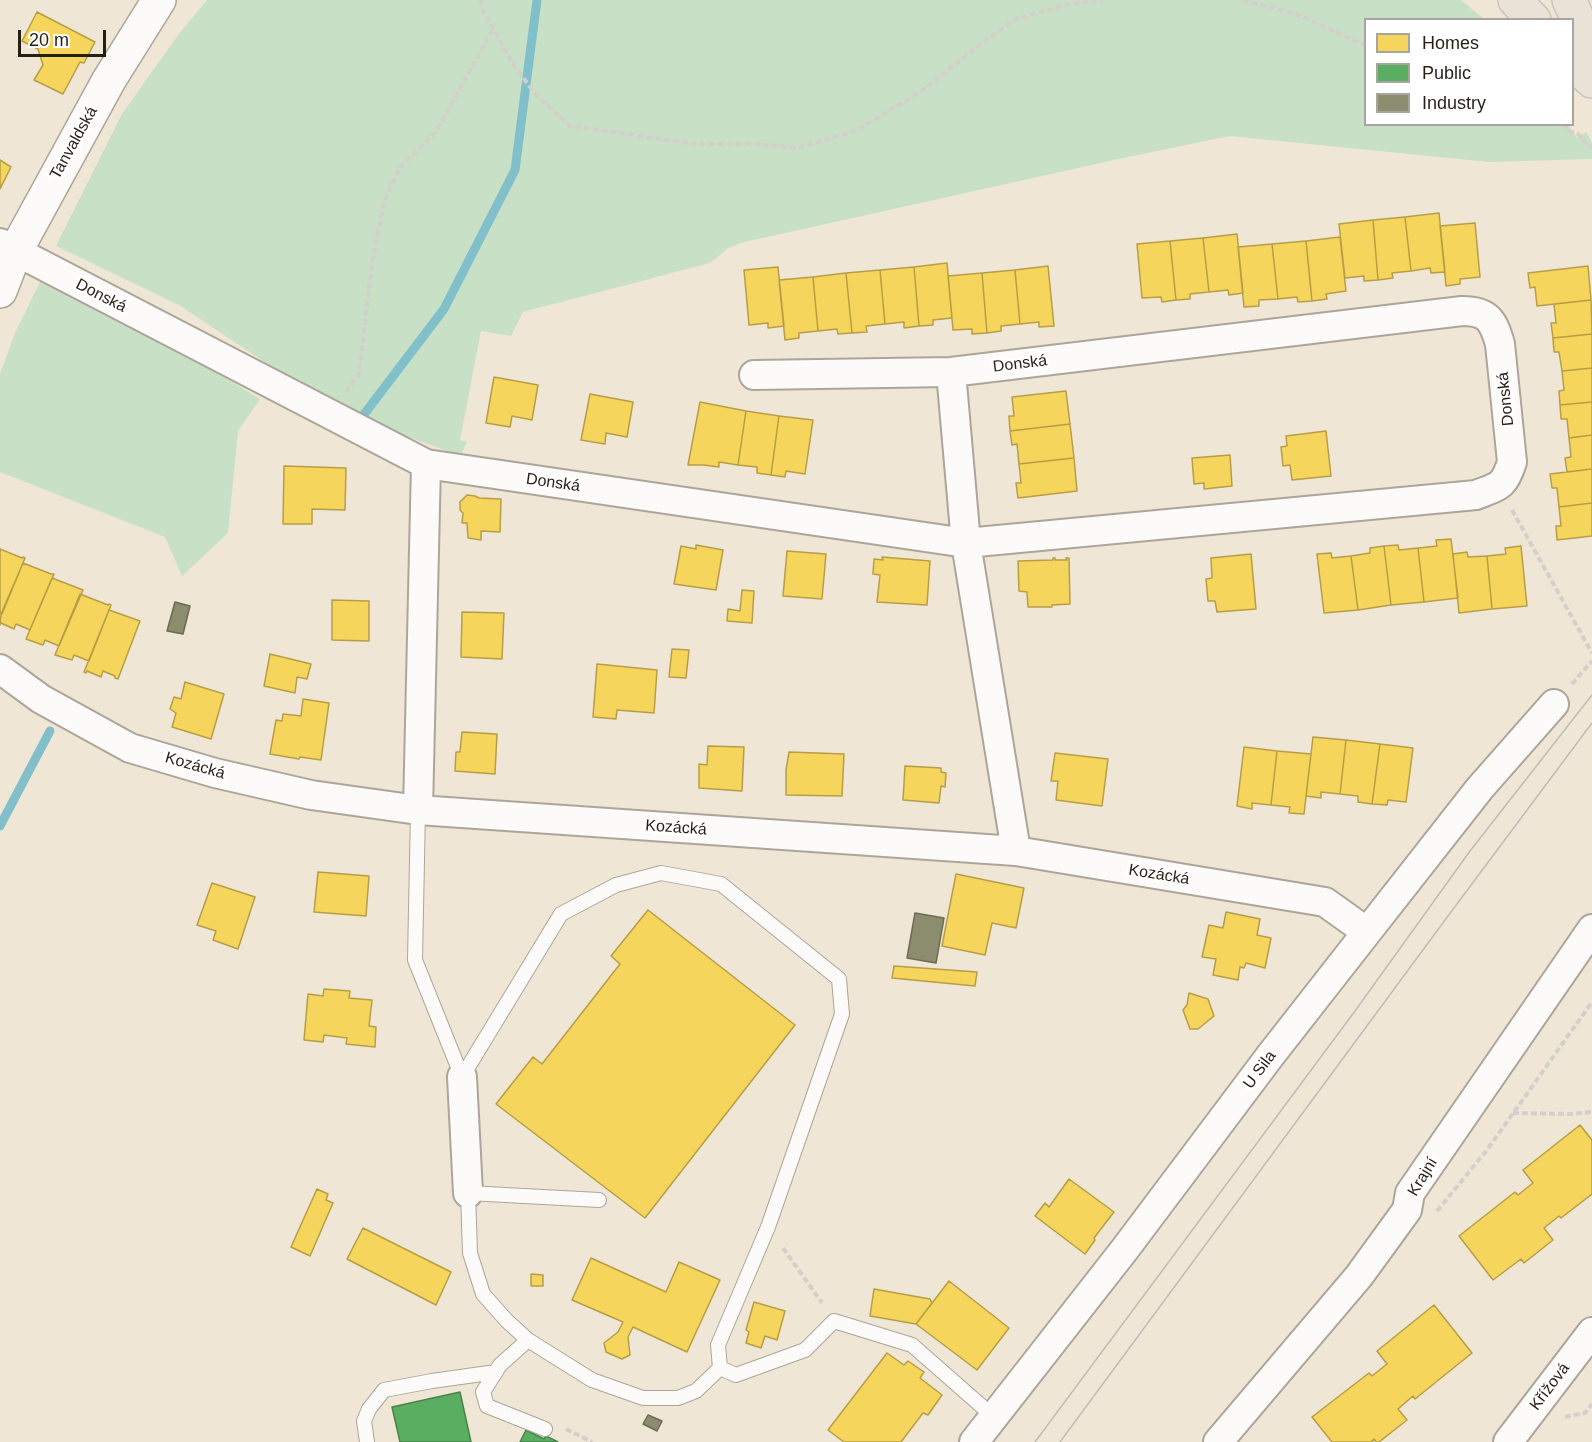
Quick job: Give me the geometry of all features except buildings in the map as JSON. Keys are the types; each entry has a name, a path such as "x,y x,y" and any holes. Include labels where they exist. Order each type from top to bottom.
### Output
{"highway":[{"path":"1515,0 1532,18"},
{"path":"1569,0 1592,49"},
{"path":"1574,65 1592,81"}],"main road":[{"name":"Tanvaldská","path":"0,291 7,247 159,0"}],"street":[{"name":"Donská","path":"7,247 426,464 966,543 1476,495 1499,486 1507,476 1512,462 1500,344 1496,330 1485,314 1473,311 951,372 754,375"},
{"path":"951,372 966,543 1016,851"},
{"path":"418,810 426,464"},
{"name":"Kozácká","path":"0,669 41,699 130,748 215,773 310,795 418,810 1016,851 1325,902 1367,932"},
{"name":"U Sila","path":"974,1442 1125,1249 1270,1056 1480,788 1554,704"},
{"name":"Krajní","path":"1218,1442 1359,1276 1407,1210 1410,1193 1592,929"},
{"path":"462,1077 468,1193"},
{"name":"Křížová","path":"1508,1442 1592,1332"}],"lane":[{"path":"418,810 415,960 462,1077"},
{"path":"462,1077 561,914 616,885 661,873 721,884 839,979 842,1014 768,1227 717,1345 720,1368"},
{"path":"599,1200 468,1193 470,1253 483,1294 507,1322 528,1340 592,1380 643,1398 678,1398 696,1391 720,1368"},
{"path":"720,1368 736,1375 805,1350 834,1321 912,1345 994,1417"},
{"path":"528,1340 500,1365 483,1392 487,1406 545,1429"},
{"path":"367,1442 364,1421 369,1409 384,1390 496,1372"}],"path":[{"path":"480,0 493,30 513,64 536,95 570,126 696,144 756,144 798,148 857,130 922,91 1016,19 1064,5 1104,0"},
{"path":"1243,0 1290,13 1364,45"},
{"path":"329,414 359,374 372,264 384,202 400,168 436,132 493,30"},
{"path":"1564,126 1569,131 1578,134 1590,147 1592,146"},
{"path":"1499,486 1592,653"},
{"path":"1513,1113 1592,1112"},
{"path":"768,1227 834,1321"},
{"path":"1562,1417 1585,1413 1592,1404"}],"green space":[{"path":"207,0 1461,0 1483,18 1364,18 1364,126 1569,126 1577,138 1586,132 1592,142 1592,159 1489,162 1230,136 740,243 727,249 710,263 523,312 511,336 481,331 460,440 467,442 460,456 382,427 299,385 179,305 56,246 122,114 178,35"},
{"path":"43,276 172,345 260,399 238,431 228,533 182,576 165,537 0,472 0,373 16,331"}],"waterway":[{"path":"362,417 444,309 515,170 537,0"},
{"path":"0,826 50,731"}],"tram line":[{"path":"1035,1442 1355,1011 1470,851 1592,695"},
{"path":"1060,1442 1592,723"}]}
